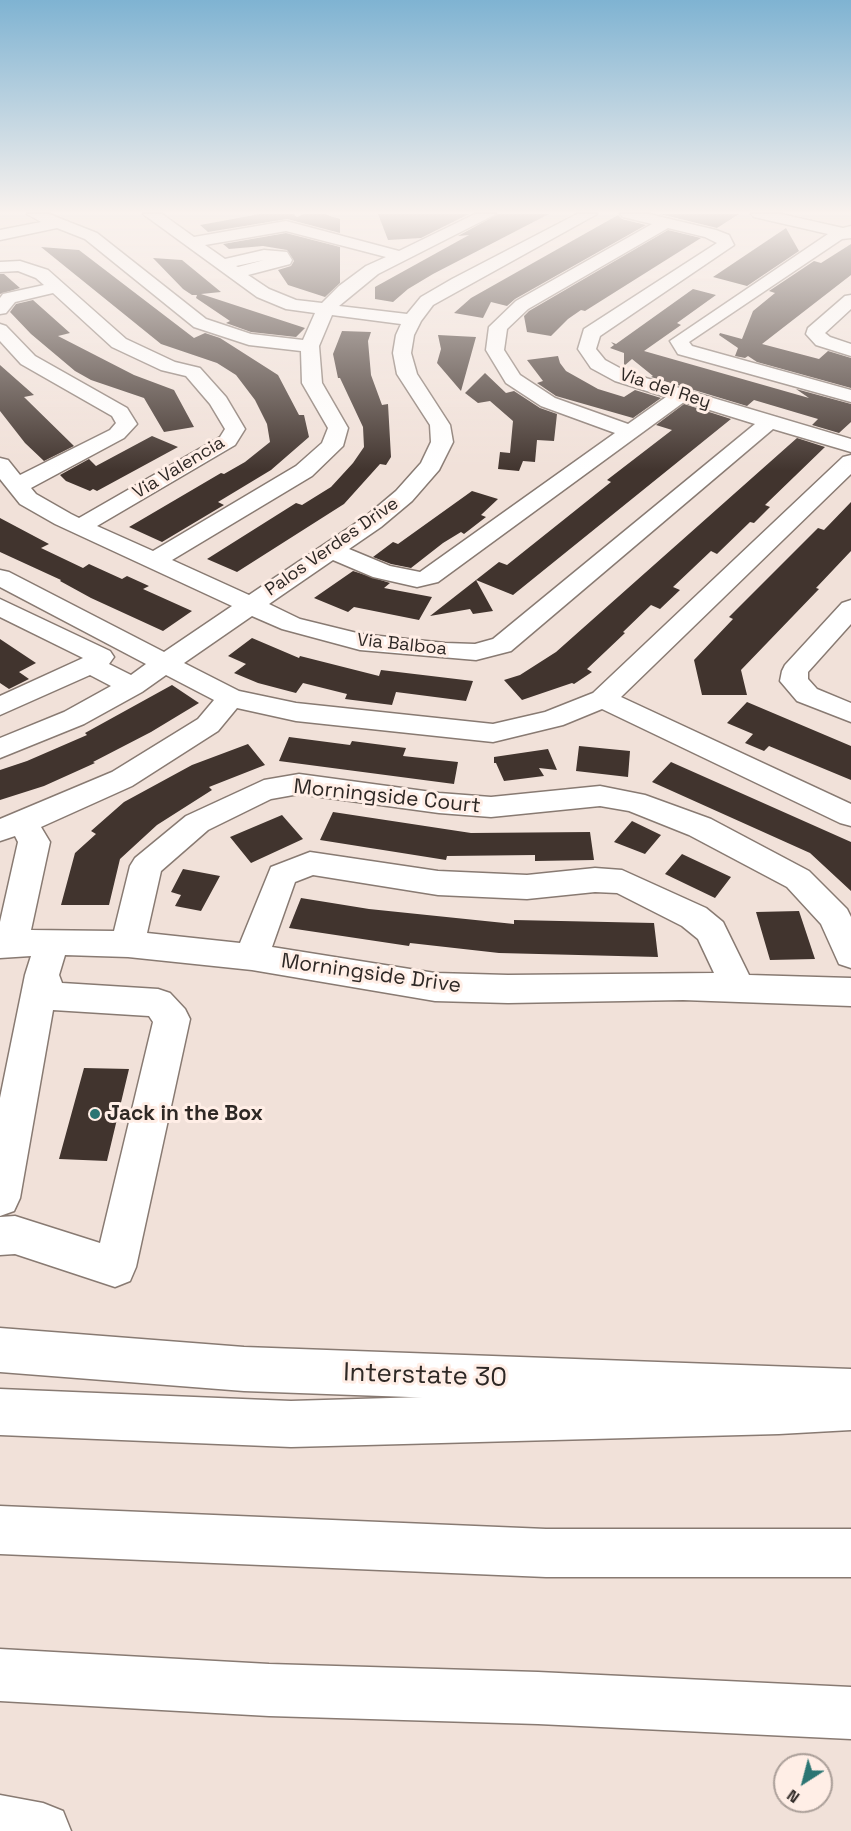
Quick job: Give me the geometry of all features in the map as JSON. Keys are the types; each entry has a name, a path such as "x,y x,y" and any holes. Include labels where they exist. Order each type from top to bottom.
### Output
{"main road":[{"name":"Via Valencia","path":"71,299 119,343 168,366 193,372 219,401 236,429 228,441 79,527"},
{"path":"172,299 201,322 249,339 310,346"},
{"path":"279,299 292,305 412,320"},
{"path":"154,561 304,471 332,446 338,428 312,383 310,346 326,309 336,299"},
{"name":"Palos Verdes Drive","path":"0,749 74,718 132,686 373,522 404,496 431,465 442,442 440,425 407,374 402,353 405,335 412,320 431,299"},
{"path":"530,299 498,327 495,350 513,379 548,402 632,432"},
{"name":"Via del Rey","path":"642,299 591,333 587,349 598,364 622,377 851,446"},
{"path":"741,299 679,341 685,350 851,396"},
{"path":"851,300 817,328 815,334 823,341 851,350"},
{"path":"0,330 28,360 120,412 127,424 117,434 17,486"},
{"path":"331,550 382,573 417,579 429,578 681,395"},
{"name":"Via Balboa","path":"0,465 28,499 79,527 291,624 326,635 360,642 476,652 502,645 769,422"},
{"path":"0,577 231,698 296,712 492,733 553,719 603,699 851,462"},
{"path":"0,607 101,657 91,665 0,706"},
{"path":"851,608 795,671 794,681 807,695 851,713"},
{"path":"91,665 132,686"},
{"path":"12,826 122,779 208,725 231,698"},
{"path":"603,699 851,816"},
{"name":"Morningside Court","path":"128,944 146,866 169,844 197,823 264,790 299,784 438,803 491,807 559,798 600,796 634,802 700,827 798,879 835,918 851,955"},
{"path":"6,944 34,842 12,826"},
{"path":"252,957 282,875 310,863 438,883 527,887 595,880 622,882 694,917 711,931 738,988"},
{"name":"Morningside Drive","path":"6,944 47,959 128,944 252,957 435,987 738,988 851,992"},
{"path":"0,1198 47,959"},
{"path":"0,1236 15,1235 115,1267 172,1019 158,1002 50,996 47,959"},
{"name":"Interstate 30","path":"0,1350 244,1369 851,1391"},
{"path":"0,1412 291,1424 779,1411 851,1407"},
{"path":"0,1530 546,1552 851,1553"},
{"path":"0,1676 269,1690 538,1698 851,1713"},
{"path":"0,1824 43,1831"}],"building":[{"path":"106,299 144,299 194,338 205,333 220,338 278,375 299,415 304,415 309,437 271,470 218,502 224,505 162,542 129,527 221,473 224,474 245,462 270,442 267,424 255,400 236,375 217,363 161,344"},
{"path":"198,299 218,299 305,328 296,337 251,332 226,323 230,321"},
{"path":"378,299 396,299 393,302"},
{"path":"469,299 514,299 507,306 491,302 483,318 454,313"},
{"path":"549,299 603,299 568,319 551,336 527,332 524,316"},
{"path":"678,299 710,299 677,323 681,325 644,351 809,398 796,389 851,404 851,422 839,433 812,425 818,419 754,400 747,406 651,377 653,376 632,359 624,366 624,353 610,348 614,345 611,342 616,344"},
{"path":"767,299 819,299 762,344 819,359 828,351 851,358 851,388 757,362 748,356 745,358 735,356 738,348 719,335 720,333 742,339 753,311"},
{"path":"33,300 70,333 58,336 134,375 174,390 194,427 164,432 144,398 91,380 75,371 31,334 10,312 16,304"},
{"path":"342,331 371,332 368,341 371,375 382,405 388,404 391,457 386,465 380,464 344,504 237,572 207,559 296,503 302,505 331,487 364,447 363,427 338,378 333,354"},
{"path":"438,335 476,337 461,391 437,363 441,349"},
{"path":"558,356 566,371 598,389 624,397 635,390 661,398 633,418 556,396 537,383 543,381 527,360"},
{"path":"0,365 34,395 24,397 74,446 44,461 25,443 0,411"},
{"path":"485,373 506,393 514,391 540,408 557,414 554,441 537,440 535,462 523,461 519,471 498,469 500,452 510,453 513,421 490,401 478,403 465,393"},
{"path":"684,404 731,419 513,595 476,580 499,562 507,565 611,482 607,480 672,430 656,425"},
{"path":"152,436 178,447 97,491 93,489 90,491 66,481 60,475 89,459 96,466"},
{"path":"797,438 825,447 765,505 770,507 754,523 750,522 717,554 711,551 673,587 680,590 660,609 651,605 623,632 625,633 587,669 592,672 574,684 522,700 504,680 520,675 556,652"},
{"path":"472,491 498,499 481,515 486,517 464,534 461,532 443,543 411,568 373,557 393,542 398,544"},
{"path":"851,502 851,551 816,588 819,589 741,670 747,695 702,695 694,660 733,619 729,617 818,528 824,530"},
{"path":"0,518 49,544 41,548 83,568 89,564 122,579 127,576 149,586 143,589 192,611 163,631 91,598 61,580 0,552"},
{"path":"353,571 390,583 384,588 432,597 419,620 354,607 348,612 314,598"},
{"path":"476,580 493,611 473,614 470,609 430,616"},
{"path":"252,638 299,658 300,656 379,676 381,670 473,681 466,701 396,692 392,705 345,699 347,694 303,683 296,693 258,683 234,673 246,664 228,656"},
{"path":"0,639 36,663 19,672 29,679 9,689 0,683"},
{"path":"172,685 199,703 151,732 93,762 95,763 44,786 0,800 0,770 87,735 85,733"},
{"path":"747,702 851,746 851,780 769,746 764,751 745,743 753,734 727,723"},
{"path":"289,737 350,745 352,741 406,748 403,756 458,762 454,784 279,761"},
{"path":"248,744 265,765 209,787 212,790 157,825 120,859 109,905 61,905 75,853 96,834 91,831 124,802 192,765"},
{"path":"579,746 630,751 628,777 576,771"},
{"path":"548,749 557,770 539,768 544,776 504,781 494,763 494,757"},
{"path":"671,762 851,842 851,891 810,853 652,782"},
{"path":"333,812 471,833 590,832 594,860 535,861 535,855 447,856 446,860 320,840"},
{"path":"282,815 303,839 251,863 230,837"},
{"path":"632,821 661,835 645,854 614,842"},
{"path":"682,854 731,877 715,898 665,874"},
{"path":"183,869 220,876 201,911 175,906 181,895 171,892"},
{"path":"301,898 369,909 514,924 514,920 654,923 658,957 499,953 410,943 409,946 289,928"},
{"path":"799,911 815,959 770,960 756,912"},
{"name":"Jack in the Box","path":"84,1068 129,1069 107,1161 59,1159"}],"place":[{"name":"Jack in the Box","path":"95,1114"}]}
